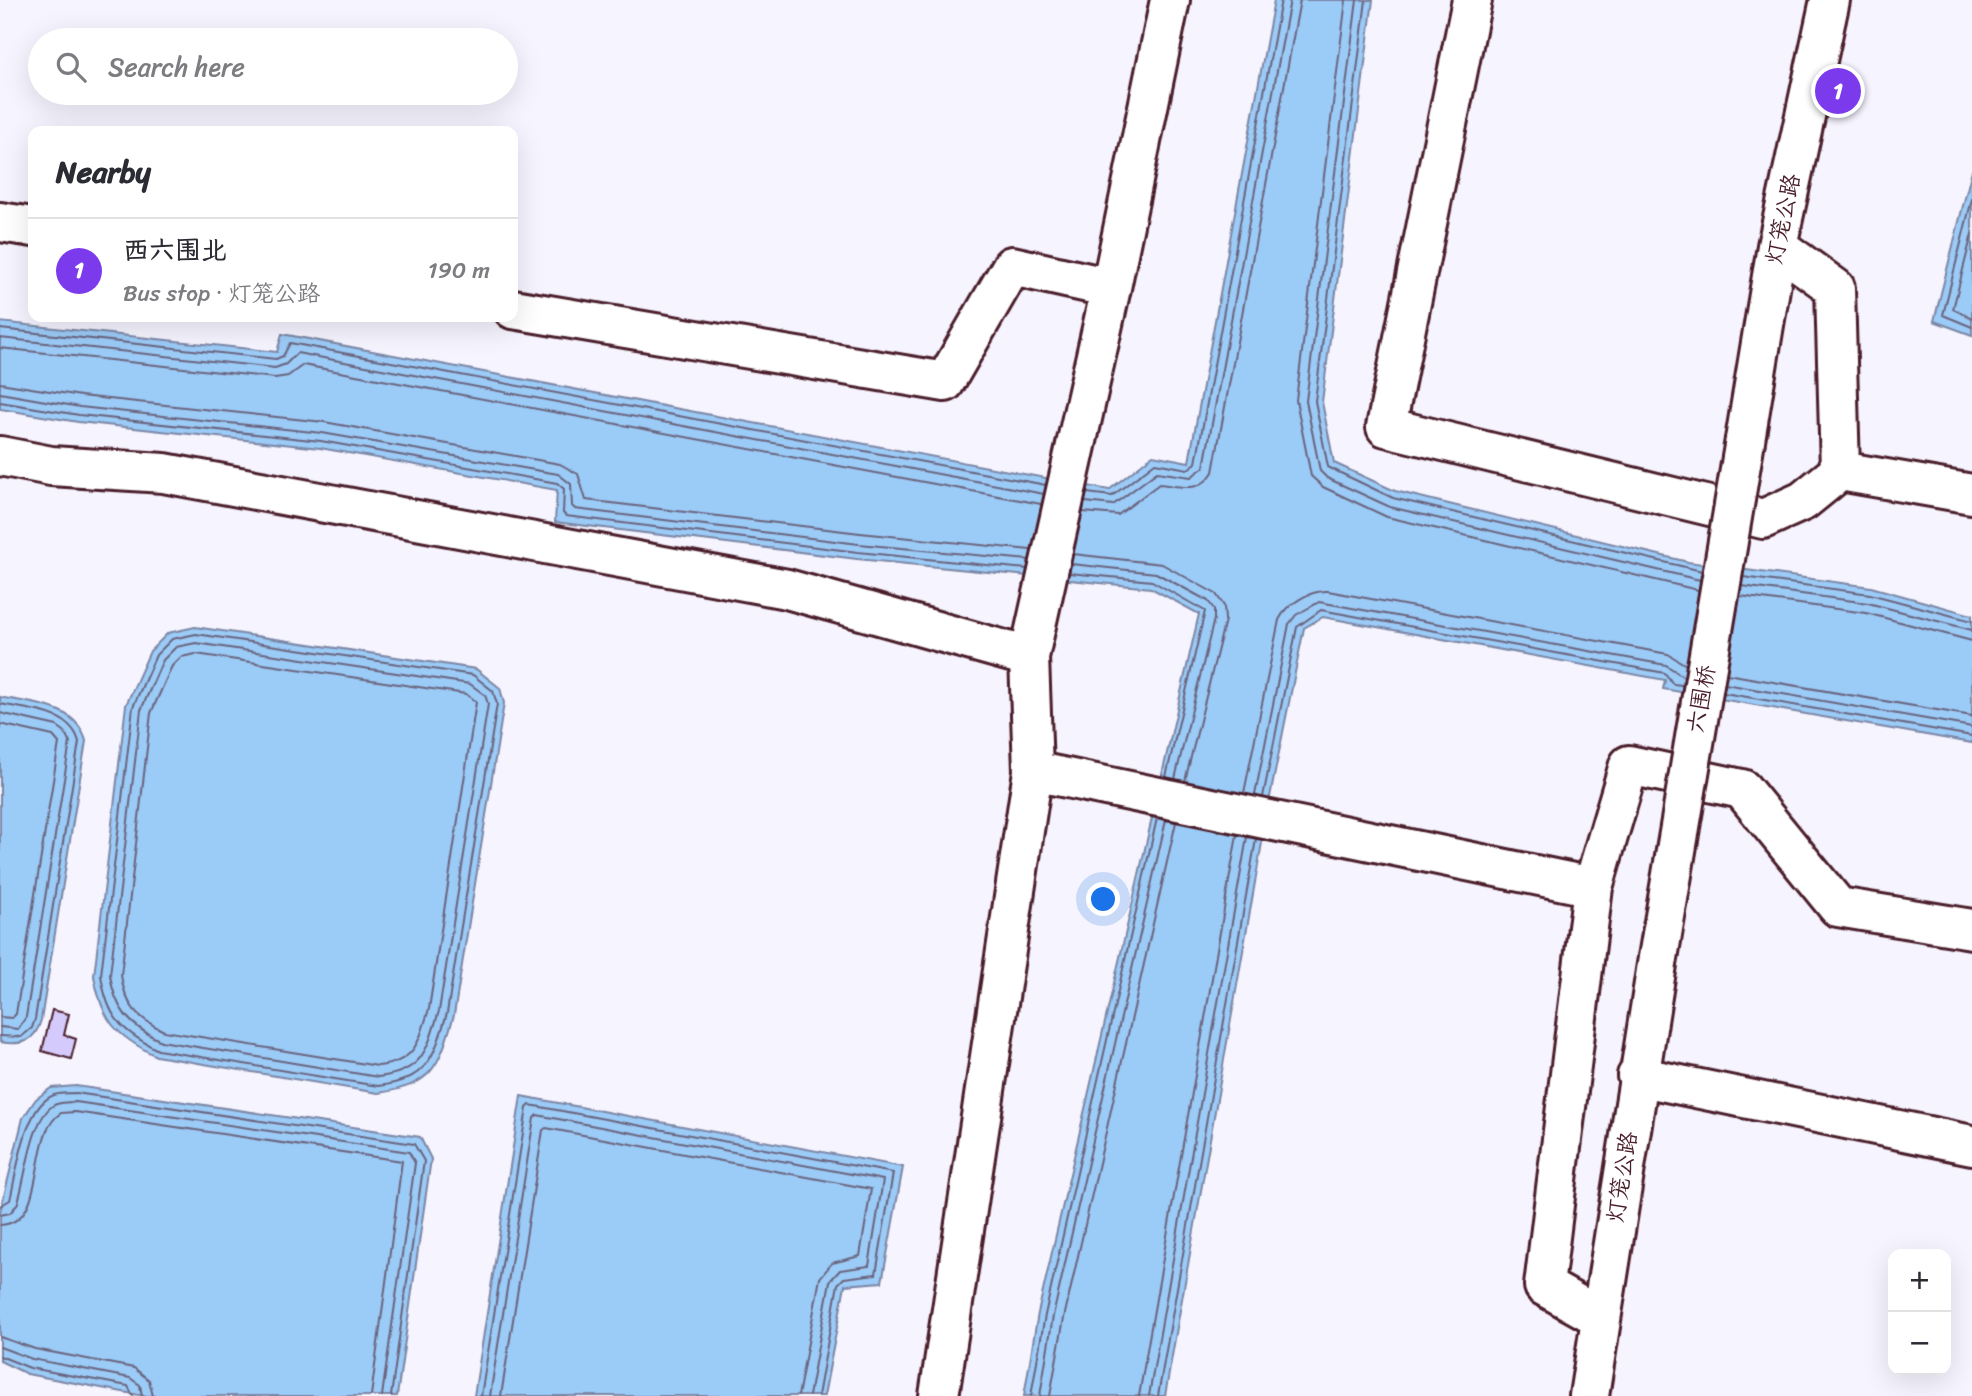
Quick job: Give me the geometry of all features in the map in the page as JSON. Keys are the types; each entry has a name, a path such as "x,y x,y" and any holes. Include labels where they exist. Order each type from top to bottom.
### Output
{"street":[{"path":"939,1396 1034,771 1029,657 1073,449 1111,288 1170,0"},
{"path":"1472,0 1386,428 1763,519 1803,501 1840,471 1972,494"},
{"name":"灯笼公路","path":"1745,440 1777,246 1830,0"},
{"path":"0,222 28,227"},
{"path":"1777,246 1835,288 1840,471"},
{"path":"518,310 945,382 1013,266 1111,288"},
{"name":"六围桥","path":"1658,958 1745,440"},
{"path":"0,456 51,466 164,473 787,589 1029,657"},
{"path":"1601,1318 1544,1286 1593,887 1629,765 1742,789 1838,907 1972,929"},
{"path":"1034,771 1593,887"},
{"name":"灯笼公路","path":"1589,1396 1637,1076 1658,958"},
{"path":"1637,1076 1972,1145"}],"water":[{"path":"1274,0 1373,0 1322,402 1334,463 1395,491 1688,562 1871,587 1972,615 1972,743 1663,689 1665,680 1323,617 1304,628 1270,797 1165,1396 1024,1396 1038,1313 1199,614 1151,588 857,559 555,522 557,490 320,448 78,422 0,409 0,322 277,352 282,334 1109,490 1153,455 1189,462"},
{"path":"1972,170 1972,335 1934,321"},
{"path":"195,627 476,669 500,688 504,703 454,1015 444,1047 432,1070 412,1084 378,1093 156,1056 120,1033 106,1016 94,976 126,705 150,651 168,633"},
{"path":"0,697 39,704 63,713 81,729 86,741 41,1020 31,1038 21,1043 0,1042"},
{"path":"76,1086 420,1137 431,1159 397,1396 144,1396 27,1374 0,1361 0,1212 23,1118 36,1099 51,1088"},
{"path":"521,1096 903,1167 882,1282 845,1285 824,1396 474,1396"}],"building":[{"path":"52,1010 69,1014 64,1035 76,1039 71,1059 42,1051"}],"place":[{"name":"西六围北","path":"1838,91"}]}
